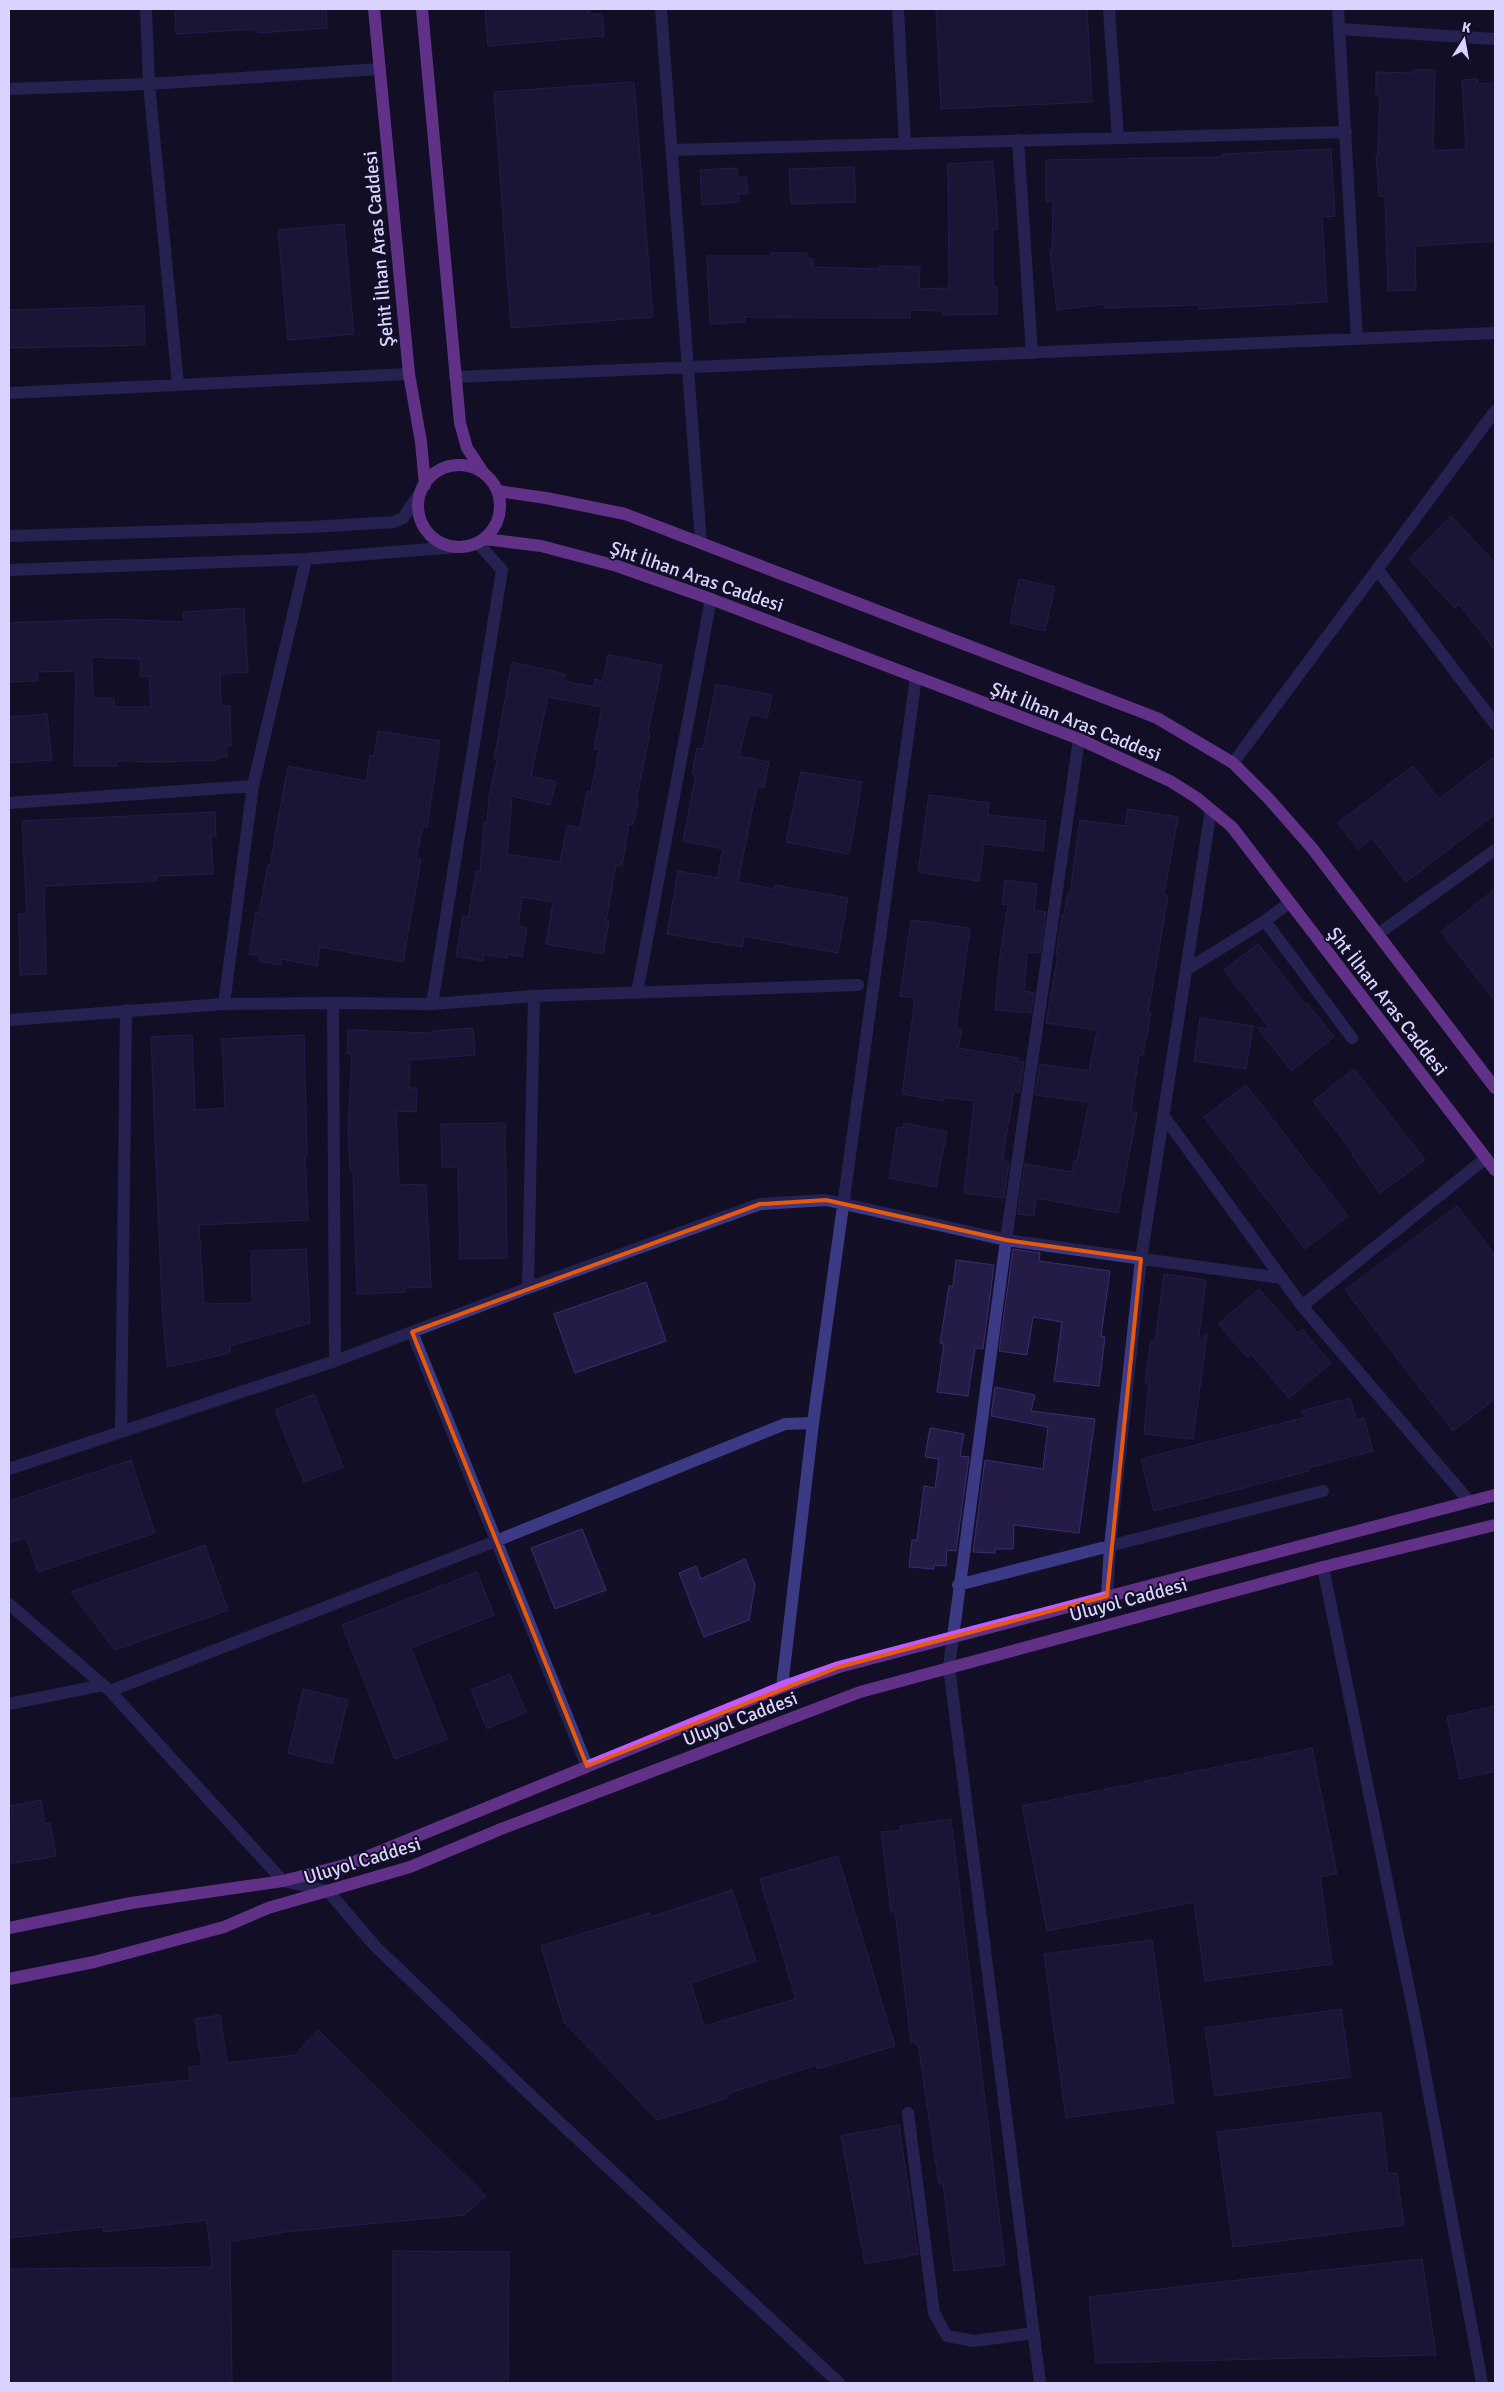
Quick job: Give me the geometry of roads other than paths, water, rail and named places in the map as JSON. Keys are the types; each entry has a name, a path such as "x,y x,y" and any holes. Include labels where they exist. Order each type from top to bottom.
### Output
{"main road":[{"name":"Şehit İlhan Aras Caddesi","path":"374,9 409,374 421,442 423,487"},
{"path":"422,9 460,423 467,448 482,472"},
{"path":"448,467 472,467 482,472 492,480 498,491 500,501 497,522 481,541 456,547 436,540 422,522 419,506 423,487 437,472 448,467"},
{"name":"Şht İlhan Aras Caddesi","path":"498,491 546,498 625,514 1157,718 1233,763 1312,848 1495,1088"},
{"name":"Şht İlhan Aras Caddesi","path":"481,541 541,546 618,566 711,599 1080,739 1170,781 1211,810 1232,828 1495,1170"},
{"name":"Uluyol Caddesi","path":"9,1928 131,1902 283,1881 349,1864 782,1687 839,1667 951,1636 1495,1496"},
{"name":"Uluyol Caddesi","path":"9,1979 94,1962 224,1927 268,1908 410,1867 501,1829 860,1692 1323,1567 1495,1525"}],"street":[{"path":"146,9 149,84 178,385"},
{"path":"661,9 701,543"},
{"path":"898,9 905,144"},
{"path":"1109,9 1118,138"},
{"path":"1338,9 1357,339"},
{"path":"1339,28 1495,39"},
{"path":"9,89 149,84 380,69"},
{"path":"672,150 1346,132"},
{"path":"1018,140 1032,353"},
{"path":"455,377 1495,334"},
{"path":"9,393 409,374"},
{"path":"1233,763 1495,411"},
{"path":"9,536 311,527 394,522 403,518 423,487"},
{"path":"432,1004 502,570 481,541"},
{"path":"9,570 306,559 456,547"},
{"path":"224,1004 253,786 306,559"},
{"path":"1378,570 1495,724"},
{"path":"637,993 711,599"},
{"path":"782,1687 813,1423 916,677"},
{"path":"1040,2383 948,1668 1006,1240 1080,739"},
{"path":"9,803 253,786"},
{"path":"1107,1596 1110,1546 1141,1259 1211,810"},
{"path":"1378,934 1495,850"},
{"path":"1186,970 1265,921 1289,903"},
{"path":"1265,921 1352,1038"},
{"path":"9,1020 224,1004 432,1004 534,996 858,985"},
{"path":"528,1288 534,996"},
{"path":"333,1004 335,1361"},
{"path":"121,1432 126,1010"},
{"path":"1164,1115 1302,1306 1470,1501"},
{"path":"1302,1306 1486,1158"},
{"path":"9,1469 335,1361 528,1288 760,1204 826,1200 1006,1240 1280,1278"},
{"path":"412,1332 587,1766"},
{"path":"9,1704 107,1688 496,1541 784,1424 813,1423"},
{"path":"958,1585 1323,1491"},
{"path":"1323,1567 1416,2024 1482,2383"},
{"path":"9,1604 107,1688 283,1881 328,1891 375,1946 839,2383"},
{"path":"908,2113 934,2313 947,2336 974,2341 1034,2333"}]}
